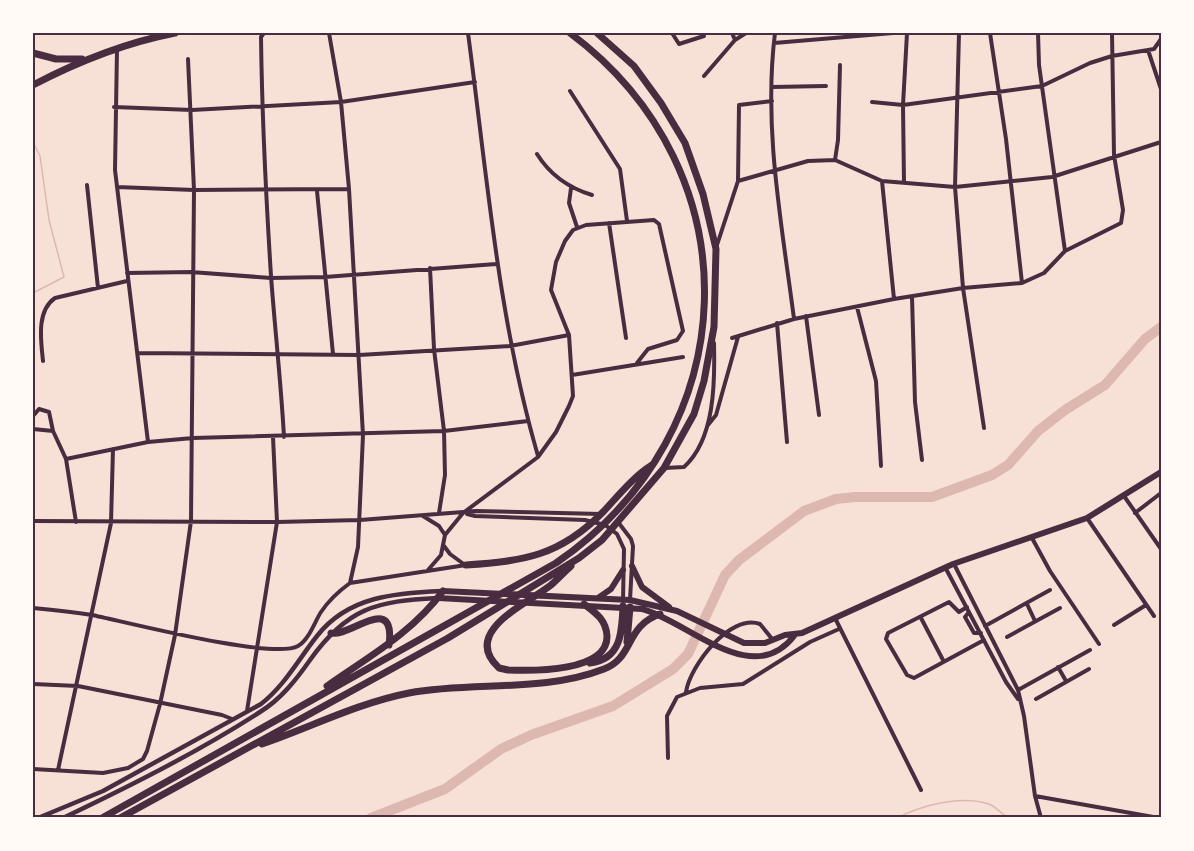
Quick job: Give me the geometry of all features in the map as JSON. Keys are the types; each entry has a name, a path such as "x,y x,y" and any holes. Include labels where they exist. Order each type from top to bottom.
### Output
{"highway":[{"path":"33,85 84,59 117,47 175,33"},
{"path":"120,818 448,638 547,571 594,533 630,496 654,463 671,434 694,378 704,321 704,258 681,175 654,120 631,87 570,33"},
{"path":"597,33 634,66 661,103 685,143 703,194 716,249 714,327 704,381 694,414 664,468 602,540 551,585 505,616 493,627 487,641 487,653 499,668 521,670 586,664 605,659 618,645 626,603"},
{"path":"33,53 43,57 84,59"},
{"path":"466,566 537,557 576,536 642,471 654,463"},
{"path":"102,818 304,703 402,651 442,626 547,571 579,558"},
{"path":"304,703 389,645 440,595"},
{"path":"626,603 626,648"},
{"path":"584,604 603,621 607,638 603,652 586,664"},
{"path":"240,752 382,699 437,690 528,685 596,672 614,665 640,623 660,614"},
{"path":"331,633 342,634 367,619 376,618 385,623 390,632 389,645"}],"main road":[{"path":"440,595 584,604 626,603 660,614 726,652 738,656 763,654 787,645 794,636 945,567 1087,518 1161,472"},
{"path":"632,566 642,587 675,610 737,642 756,645 785,635 794,636"},
{"path":"597,599 611,589 623,570"},
{"path":"440,595 597,599 675,610"}],"street":[{"path":"33,608 91,615 175,635 257,647 293,647 300,644 322,610 350,583 358,547 363,435 349,189 341,102 329,33"},
{"path":"468,33 496,264 510,346 538,457"},
{"path":"672,33 679,44 704,36"},
{"path":"732,33 735,40"},
{"path":"704,76 735,40 746,33"},
{"path":"775,33 772,87 775,170 794,319"},
{"path":"774,43 893,33"},
{"path":"904,183 903,105 907,33"},
{"path":"959,33 955,187 963,288 984,428"},
{"path":"990,33 1022,283"},
{"path":"1038,33 1052,177 1065,251"},
{"path":"732,338 806,316 894,299 963,288 1022,283 1044,273 1065,251 1121,224 1123,210 1114,155 1112,33"},
{"path":"263,35 271,278 280,356 284,437"},
{"path":"872,102 903,105 1042,86 1090,63 1112,56 1154,49 1161,39"},
{"path":"117,47 114,107 117,187 148,442"},
{"path":"1148,50 1161,89"},
{"path":"33,770 103,774 117,772 143,759 160,704 175,635 191,521 193,354 191,272 194,190 188,59"},
{"path":"835,160 838,140 840,65"},
{"path":"114,107 192,110 341,102 475,82"},
{"path":"772,87 826,86"},
{"path":"570,91 620,169 627,221"},
{"path":"716,249 738,181 739,105 772,101"},
{"path":"738,181 808,161 835,160 882,181 955,187 1010,182 1052,177 1114,155 1140,150 1161,142"},
{"path":"537,154 544,166 571,187 592,195"},
{"path":"882,181 894,299"},
{"path":"87,185 98,288"},
{"path":"117,187 267,191 349,189"},
{"path":"571,187 569,203 577,227"},
{"path":"317,190 333,354"},
{"path":"428,571 441,555 445,535 463,513 538,457 556,432 569,406 573,396 569,335 555,303 552,278 565,241 577,227 654,220 659,224 682,326 677,340 648,349 637,363"},
{"path":"609,224 626,338"},
{"path":"127,273 191,272 271,278 325,278 496,264"},
{"path":"430,268 434,349 444,431 445,475 439,513"},
{"path":"43,361 41,330 44,310 49,302 127,281"},
{"path":"912,297 915,402 922,460"},
{"path":"857,307 876,381 881,466"},
{"path":"806,316 819,415"},
{"path":"777,323 787,442"},
{"path":"708,426 714,361 714,327"},
{"path":"138,353 359,355 510,346 569,335"},
{"path":"664,468 684,467 690,462 716,415 738,337"},
{"path":"572,375 683,357"},
{"path":"33,416 39,409 46,409 49,412 53,431 66,459 76,522"},
{"path":"66,459 148,442 193,438 444,431 528,421"},
{"path":"33,429 53,431"},
{"path":"247,711 277,522 273,437"},
{"path":"58,770 78,686 111,523 113,449"},
{"path":"1135,513 1161,493"},
{"path":"1124,496 1161,549"},
{"path":"34,520 111,523 277,522 360,520 439,513 605,514 619,523 631,539 632,566 626,603"},
{"path":"463,513 475,516 593,521 617,534 624,549 626,603"},
{"path":"420,515 430,519 445,535"},
{"path":"1087,518 1154,616"},
{"path":"1032,538 1050,571 1099,644"},
{"path":"444,546 450,554 466,566"},
{"path":"953,564 1018,690 1024,716 1035,796 1041,818"},
{"path":"350,583 466,566"},
{"path":"945,567 1006,682 1019,700"},
{"path":"986,626 1050,590"},
{"path":"38,818 103,791 274,694 319,634 351,609 375,598 396,593 440,595"},
{"path":"63,818 139,780 260,712 284,694 331,633 353,615 374,605 440,595"},
{"path":"968,609 959,612 949,602 888,633 886,639 910,676 917,677 943,660 984,640"},
{"path":"1027,604 1035,621"},
{"path":"1114,625 1146,604"},
{"path":"1007,637 1060,608"},
{"path":"835,618 921,790"},
{"path":"921,618 943,660"},
{"path":"686,692 690,674 705,652 738,624 746,621 760,624 773,641"},
{"path":"668,758 667,716 671,706 686,692 700,688 743,684 810,642 839,629"},
{"path":"1018,690 1090,650"},
{"path":"1058,667 1066,681"},
{"path":"1036,699 1089,669"},
{"path":"33,684 78,686 222,715 232,719"},
{"path":"1035,796 1159,818"}],"waterway":[{"path":"33,142 40,156 49,220 64,277 33,293"},
{"path":"371,818 445,789 501,749 531,735 613,706 673,669 688,654 725,575 739,560 804,511 836,499 932,497 992,475 1008,465 1038,431 1065,410 1105,385 1145,339 1161,327"},
{"path":"897,818 930,805 954,801 978,801 989,804 1008,818"}]}
